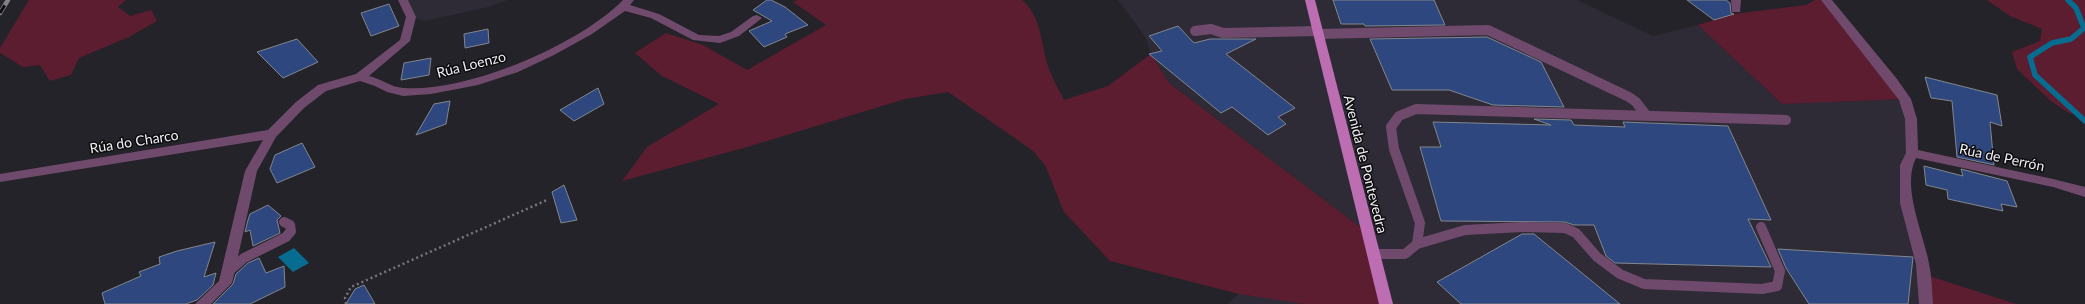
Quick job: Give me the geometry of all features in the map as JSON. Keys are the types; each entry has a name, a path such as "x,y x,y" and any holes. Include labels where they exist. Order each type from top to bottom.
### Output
{"main road":[{"name":"Avenida de Pontevedra","path":"1310,0 1386,304"}],"street":[{"path":"202,304 225,283 251,172 272,134 300,105 322,88 360,77 405,41 411,17 403,0"},
{"path":"1826,0 1880,66 1904,99 1911,119 1912,153 1906,165 1906,203 1923,264 1926,304"},
{"name":"Rúa Loenzo","path":"360,77 376,81 394,91 411,91 452,87 502,75 557,49 608,18 627,3 697,38 720,40 735,34 757,18"},
{"name":"Rúa do Charco","path":"0,178 272,134"},
{"name":"Rúa de Perrón","path":"1912,153 2053,183 2085,192"}],"lane":[{"path":"1195,31 1211,29 1223,33 1488,30 1629,96 1636,102 1646,115"},
{"path":"1417,244 1420,223 1394,149 1391,127 1399,116 1416,109 1786,120"},
{"path":"228,272 254,252 286,237 291,231 290,225 284,222"},
{"path":"1373,254 1405,254 1417,244 1465,230 1565,228 1576,233 1597,258 1620,274 1644,284 1762,289 1777,286 1780,271 1761,227"}],"path":[{"path":"346,304 345,298 351,287 547,200"}],"shaded area":[{"path":"29,0 126,0 118,7 130,16 151,10 157,21 129,37 79,58 71,75 50,81 40,65 23,67 0,53 0,48"},
{"path":"403,0 508,0 488,7 424,21 411,17"},
{"path":"797,0 1022,0 1034,14 1049,69 1064,100 1108,86 1151,54 1169,83 1368,233 1386,304 1304,304 1239,294 1110,261 1064,212 1045,165 1032,150 948,92 905,99 747,147 622,181 647,147 719,104 662,76 635,53 666,33 703,45 747,70 826,25 793,2"},
{"path":"1118,0 1577,0 1653,36 1698,25 1782,104 1905,99 1911,119 1906,165 1926,304 1386,304 1368,233 1169,83 1151,54 1146,38"},
{"path":"1815,0 1827,0 1905,99 1782,104 1698,25 1734,14 1806,5"},
{"path":"1987,0 2085,0 2085,120 2079,116 2069,113 2052,102 2017,69 2012,52 2040,41 2042,29 2010,16"},
{"path":"1923,274 2016,304 1926,304"},
{"path":"1239,294 1268,298 1304,304 1227,304"}],"water":[{"path":"294,248 309,263 293,272 278,257"}],"building":[{"path":"767,0 771,0 785,7 808,25 785,34 787,37 764,47 749,31 772,21 753,10"},
{"path":"1333,0 1434,0 1445,25 1365,26 1364,24 1341,24"},
{"path":"1687,0 1726,0 1730,3 1731,13 1734,14 1714,20"},
{"path":"389,4 399,26 371,36 361,13"},
{"path":"1178,26 1194,43 1210,39 1256,39 1226,54 1295,108 1278,117 1286,124 1268,135 1232,107 1221,113 1149,54 1162,51 1149,36"},
{"path":"488,29 489,43 465,48 464,34"},
{"path":"1487,37 1541,62 1564,107 1493,105 1449,90 1392,90 1370,39"},
{"path":"297,39 318,62 283,78 257,52"},
{"path":"431,58 429,75 401,80 404,63"},
{"path":"1925,77 1997,95 2002,126 1990,122 1994,165 1957,157 1952,101 1931,98"},
{"path":"598,88 604,104 574,121 560,110"},
{"path":"450,101 446,124 416,135 434,104"},
{"path":"1534,119 1571,120 1574,125 1625,127 1623,122 1728,126 1771,220 1748,219 1771,267 1615,263 1606,256 1594,225 1574,225 1565,222 1441,221 1420,147 1441,147 1433,122 1551,125"},
{"path":"302,143 315,167 277,183 270,169 275,155"},
{"path":"1924,166 1963,176 1961,169 2007,181 2017,207 2001,204 2003,211 1948,199 1947,190 1926,185"},
{"path":"564,185 577,220 561,223 552,192"},
{"path":"268,205 281,216 277,220 280,233 253,246 250,230 245,232 250,214"},
{"path":"1522,234 1534,234 1620,304 1461,304 1437,282"},
{"path":"215,242 204,277 216,273 213,285 197,300 186,304 105,304 102,293 141,276 139,272 160,264 159,257"},
{"path":"1778,249 1913,257 1908,304 1809,304 1786,268"},
{"path":"259,258 266,273 284,266 285,287 250,304 213,304 233,284 236,274 248,263"},
{"path":"364,285 375,304 346,304 355,289"}],"waterway":[{"path":"2068,0 2076,8 2084,28 2071,39 2052,43 2030,57 2035,75 2085,121"}],"railway":[{"path":"0,13 8,0"}]}
